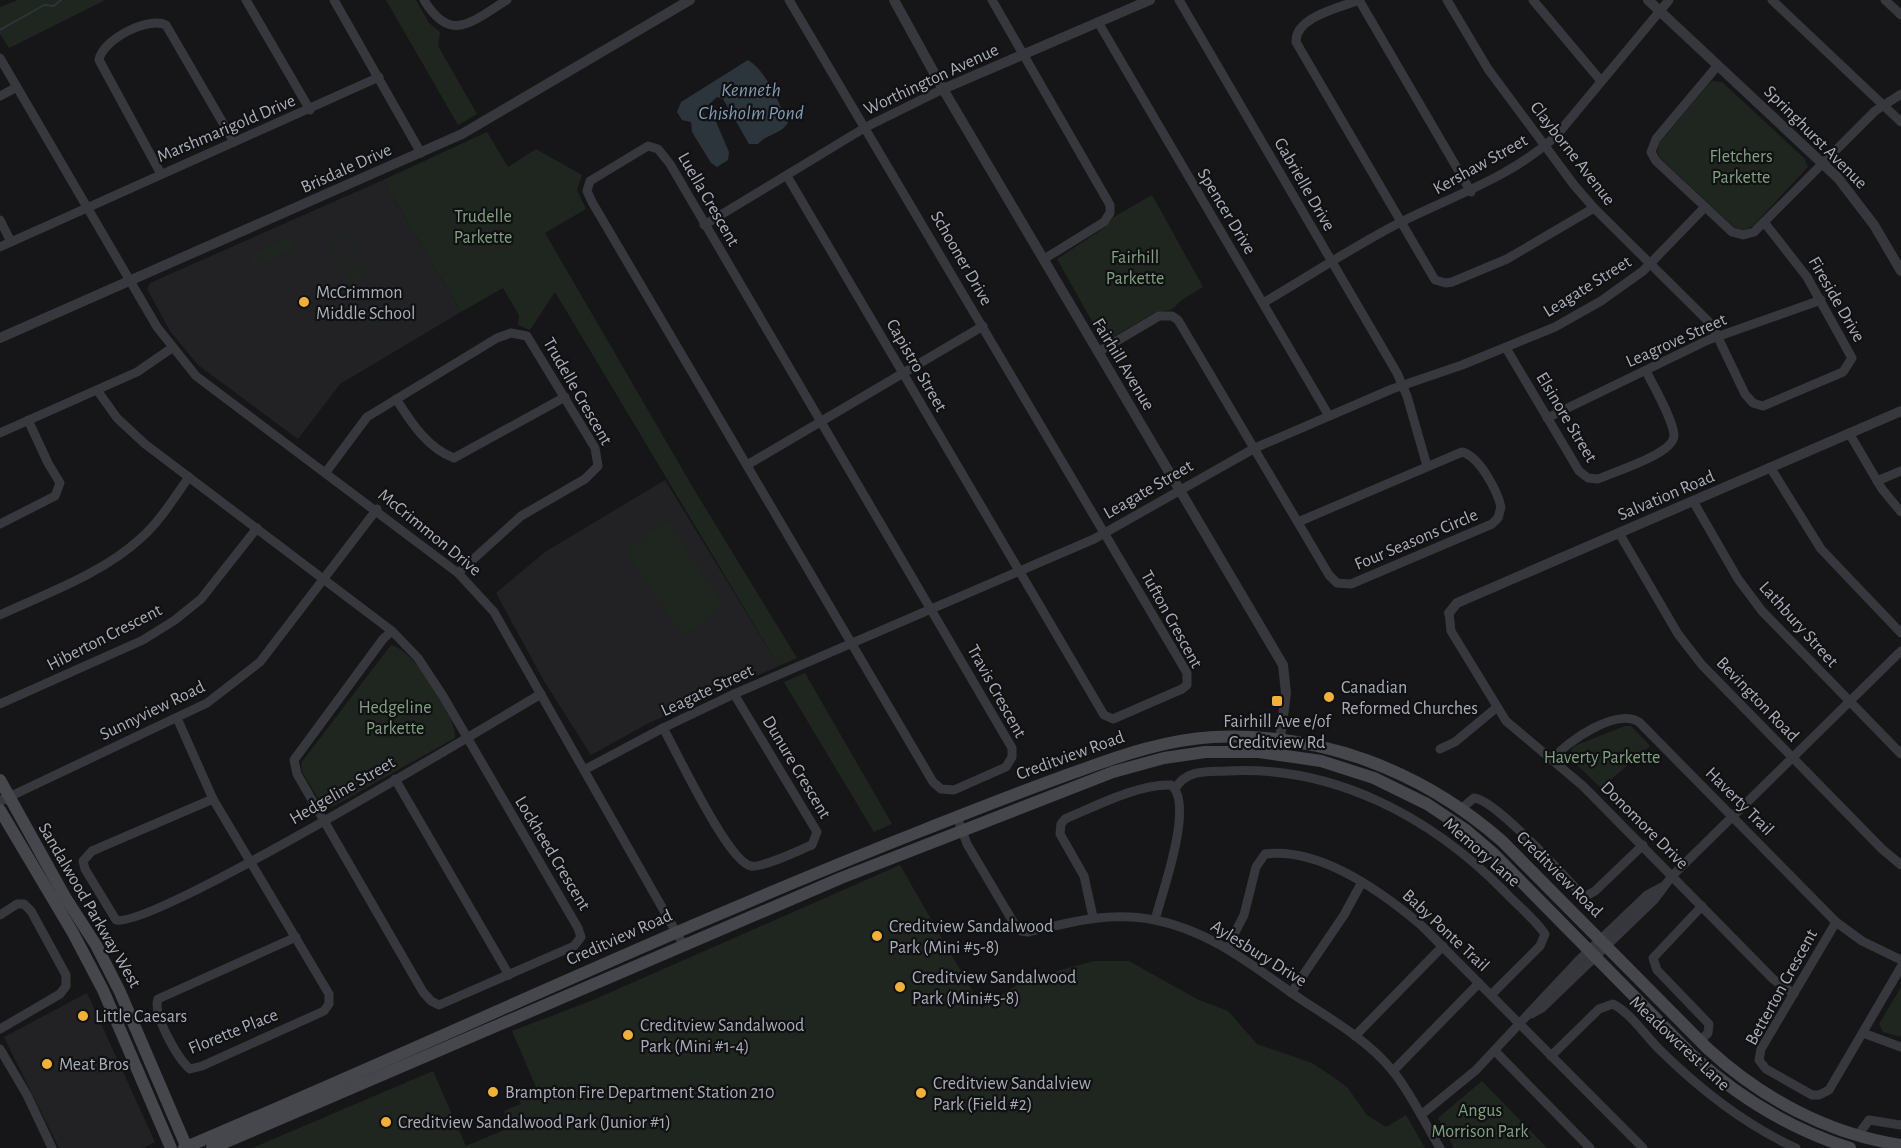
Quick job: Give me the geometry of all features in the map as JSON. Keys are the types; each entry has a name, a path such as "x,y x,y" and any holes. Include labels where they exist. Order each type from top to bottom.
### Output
{"main road":[{"name":"Creditview Road","path":"186,1148 678,931 957,817 1138,749 1214,737 1280,740 1332,749 1383,765 1433,790 1462,808 1502,841 1700,1041 1741,1077 1776,1100 1815,1120 1858,1135 1901,1145"},
{"name":"Creditview Road","path":"212,1148 801,895 1093,779 1153,761 1205,752 1278,754 1321,761 1353,770 1394,786 1442,813 1493,853 1692,1054 1732,1088 1787,1122 1850,1148"},
{"name":"Sandalwood Parkway West","path":"0,780 4,799 96,945 120,992 186,1148"},
{"name":"Sandalwood Parkway West","path":"0,810 73,933 103,990 171,1148"},
{"path":"103,990 111,988 120,992"}],"street":[{"path":"246,0 310,110"},
{"path":"334,0 421,153"},
{"path":"424,0 442,24 453,27 470,22 507,0"},
{"name":"Brisdale Drive","path":"0,338 421,153 475,127 690,0"},
{"name":"Schooner Drive","path":"789,0 1105,533"},
{"name":"Fairhill Avenue","path":"894,0 943,90 1283,665 1286,693 1278,754"},
{"path":"992,0 1110,205 1110,213 1104,222 1044,259"},
{"name":"Worthington Avenue","path":"704,225 866,127 943,90 1150,0"},
{"name":"Gabrielle Drive","path":"1179,0 1402,385 1427,466"},
{"path":"1471,192 1359,0 1305,23 1297,32 1296,42 1432,276 1446,284 1507,259 1594,208"},
{"name":"Clayborne Avenue","path":"1447,0 1488,69 1594,208 1698,308 1718,336"},
{"path":"1533,0 1601,81"},
{"path":"1648,0 1660,11"},
{"name":"Kershaw Street","path":"1263,303 1401,222 1471,192 1537,154 1669,0"},
{"path":"1772,0 1901,122"},
{"path":"1885,0 1901,15"},
{"name":"Springhurst Avenue","path":"1660,11 1821,161 1863,209 1901,271"},
{"path":"161,174 99,60 105,45 145,23 160,22 166,25 234,142"},
{"name":"Spencer Drive","path":"1098,22 1329,416"},
{"name":"McCrimmon Drive","path":"0,58 130,281 172,348 196,376 377,509 459,573 494,612 678,931 684,946"},
{"path":"1718,65 1656,139 1651,152 1656,162 1737,235 1749,234 1764,222 1821,161 1884,105 1901,94"},
{"name":"Marshmarigold Drive","path":"0,247 86,206 310,110 379,77"},
{"path":"0,96 17,87"},
{"name":"Luella Crescent","path":"851,643 592,202 588,186 595,176 643,149 654,147 670,164 931,610"},
{"name":"Capistro Street","path":"787,176 1020,571"},
{"name":"Leagate Street","path":"584,770 734,694 1105,533 1255,448 1402,385 1506,348 1580,313 1651,263 1705,207"},
{"path":"0,220 11,242"},
{"name":"Fireside Drive","path":"1718,336 1745,394 1757,405 1767,405 1843,372 1850,365 1850,351 1821,300 1792,254 1764,222"},
{"name":"Leagrove Street","path":"1547,417 1718,336 1821,300"},
{"name":"Four Seasons Circle","path":"1098,352 1159,316 1172,316 1178,320 1255,448 1298,522 1332,578 1345,585 1497,520 1501,511 1500,501 1473,457 1458,453 1298,522"},
{"path":"747,465 983,326"},
{"name":"Trudelle Crescent","path":"326,472 366,417 497,338 518,332 530,341 595,448 598,466 585,479 521,516 459,573"},
{"path":"0,433 137,372 172,348"},
{"name":"Elsinore Street","path":"1506,348 1579,471 1591,479 1598,479 1664,451 1672,441 1672,428 1646,371"},
{"path":"97,390 124,425 145,444 392,631 418,658 466,738"},
{"path":"396,399 416,430 445,455 454,458 565,397"},
{"name":"Salvation Road","path":"1449,613 1457,603 1901,411"},
{"path":"0,524 55,496 60,483 28,420"},
{"path":"1849,433 1877,481 1901,512"},
{"path":"1770,468 1821,549 1901,633"},
{"path":"1877,481 1901,471"},
{"path":"0,615 92,572 128,549 163,514 189,477"},
{"name":"Lathbury Street","path":"1693,501 1750,597 1901,754"},
{"name":"Sunnyview Road","path":"4,799 207,703 260,662 377,509"},
{"name":"Hiberton Crescent","path":"0,704 143,640 175,620 201,599 257,528"},
{"name":"Tufton Crescent","path":"1020,571 1104,715 1113,718 1182,689 1187,686 1187,673 1105,533"},
{"name":"Bevington Road","path":"1619,533 1682,639 1702,665 1901,865"},
{"name":"Travis Crescent","path":"851,643 933,782 942,789 954,790 1006,767 1012,757 1012,748 931,610"},
{"name":"Donomore Drive","path":"1449,613 1451,631 1506,721 1553,759 1643,845 1773,979 1794,994"},
{"path":"324,819 297,774 294,760 383,639 392,631"},
{"path":"1421,1115 1464,1081 1531,1014 1542,1008 1604,944 1647,895 1662,886 1901,651"},
{"name":"Hedgeline Street","path":"213,799 86,856 83,861 85,868 110,914 123,922 203,889 541,694"},
{"name":"Dunure Crescent","path":"663,728 724,840 739,860 756,866 812,845 817,832 734,694"},
{"path":"1440,749 1455,742 1496,708"},
{"name":"Haverty Trail","path":"1553,759 1568,744 1616,718 1631,717 1639,722 1836,922 1862,941 1901,960"},
{"name":"Florette Place","path":"177,718 213,799 252,860 329,994 329,1004 324,1011 202,1066 190,1069 187,1067 178,1058 157,1010 158,999 296,937"},
{"name":"Lockheed Crescent","path":"324,819 431,1001 439,1005 445,1003 574,946 581,937 466,738"},
{"name":"Memory Lane","path":"1175,789 1181,778 1190,774 1230,771 1283,774 1320,781 1361,793 1403,812 1436,832 1470,858 1545,934 1540,946 1491,995"},
{"path":"395,779 509,975"},
{"path":"1093,917 1084,876 1060,834 1063,821 1139,791 1166,785 1175,789 1180,796 1180,819 1155,920"},
{"path":"1462,808 1474,798 1483,800 1526,837 1584,897"},
{"name":"Aylesbury Drive","path":"957,817 979,865 1015,925 1021,931 1028,932 1093,917 1155,920 1201,934 1227,948 1355,1036 1393,1071 1440,1148"},
{"path":"1571,910 1584,897 1595,891 1643,845"},
{"name":"Baby Ponte Trail","path":"1227,948 1244,915 1256,867 1264,854 1274,853 1307,859 1362,882 1393,902 1443,946 1642,1148"},
{"path":"1291,993 1344,915 1362,882"},
{"path":"0,915 17,904 24,904 31,910 66,975 66,986 60,994 0,1029"},
{"path":"1700,1041 1708,1033 1709,1024 1657,970 1653,962 1656,952 1702,906"},
{"name":"Betterton Crescent","path":"1836,922 1759,1055 1762,1066 1812,1095 1824,1094 1829,1090 1901,967"},
{"path":"1355,1036 1443,946"},
{"path":"1642,983 1657,970"},
{"path":"1393,1071 1479,983"},
{"name":"Meadowcrest Lane","path":"1551,1056 1599,1009 1613,1004 1714,1098 1748,1123 1796,1148"},
{"path":"1863,1033 1901,1047"},
{"path":"0,1049 27,1095 52,1148"},
{"path":"1495,1051 1590,1148"},
{"path":"1858,1135 1869,1120 1901,1125"}],"shaded area":[{"name":"McCrimmon Middle School","path":"383,180 461,312 340,384 298,439 198,365 170,331 147,289 150,283"},
{"path":"665,480 779,666 647,724 591,755 544,681 496,593 545,552"},
{"path":"87,993 155,1142 143,1148 59,1148 4,1037"}],"green space":[{"path":"18,0 105,0 9,48 0,34 0,7"},
{"path":"386,0 416,0 429,23 440,32 438,46 477,114 458,125"},
{"name":"Fletchers Parkette","path":"1711,81 1722,82 1804,158 1808,167 1754,225 1744,231 1735,228 1660,158 1657,151 1659,143"},
{"name":"Trudelle Parkette","path":"487,132 508,167 536,149 582,175 577,190 586,209 545,233 695,491 797,658 779,666 555,292 530,330 518,325 519,315 503,288 461,312 383,180"},
{"name":"Fairhill Parkette","path":"1152,195 1203,287 1183,299 1171,310 1154,313 1113,337 1102,339 1057,259 1104,228 1114,217"},
{"path":"337,232 349,237 390,309 391,316 383,325 376,325 370,320 329,248 329,238","holes":["337,234 345,236 362,264 350,267 347,274 330,244","366,271 388,311 388,317 383,322 387,314 383,306 376,303 371,307 374,318 381,323 371,318 350,280 357,280"]},
{"path":"289,238 294,249 255,265 250,254"},
{"path":"668,521 725,608 682,636 625,549"},
{"name":"Hedgeline Parkette","path":"391,645 411,658 432,684 449,714 455,738 332,807 322,805 302,772 301,763"},
{"path":"805,673 892,824 874,832 784,682"},
{"name":"Haverty Parkette","path":"1625,726 1631,726 1650,746 1601,788 1573,761 1570,752 1574,746"},
{"path":"900,865 982,1008 1024,980 1094,961 1129,961 1197,999 1228,1011 1257,1044 1312,1063 1326,1072 1347,1087 1367,1115 1386,1127 1406,1115 1425,1148 252,1148 433,1071 466,1146 511,1127 504,1111 521,1104 517,1096 536,1087 512,1031 593,1000"},
{"path":"1901,987 1901,1037 1883,1032 1879,1024"},
{"name":"Angus Morrison Park","path":"1482,1081 1547,1148 1454,1148 1438,1118"}],"water":[{"name":"Kenneth Chisholm Pond","path":"748,60 767,80 788,123 782,130 758,144 749,144 723,99 717,97 702,111 705,115 714,117 729,152 728,160 717,167 711,163 692,132 691,122 682,120 677,112 681,102"}],"waterway":[{"path":"0,30 44,5 54,6 61,0"}],"place":[{"name":"McCrimmon Middle School","path":"304,302"},
{"name":"Canadian Reformed Churches","path":"1329,697"},
{"name":"Fairhill Ave e/of Creditview Rd","path":"1277,701"},
{"name":"Creditview Sandalwood Park (Mini #5-8)","path":"877,936"},
{"name":"Creditview Sandalwood Park (Mini#5-8)","path":"900,987"},
{"name":"Little Caesars","path":"83,1016"},
{"name":"Creditview Sandalwood Park (Mini #1-4)","path":"628,1035"},
{"name":"Meat Bros","path":"47,1064"},
{"name":"Brampton Fire Department Station 210","path":"493,1092"},
{"name":"Creditview Sandalview Park (Field #2)","path":"921,1093"},
{"name":"Creditview Sandalwood Park (Junior #1)","path":"386,1122"}]}
